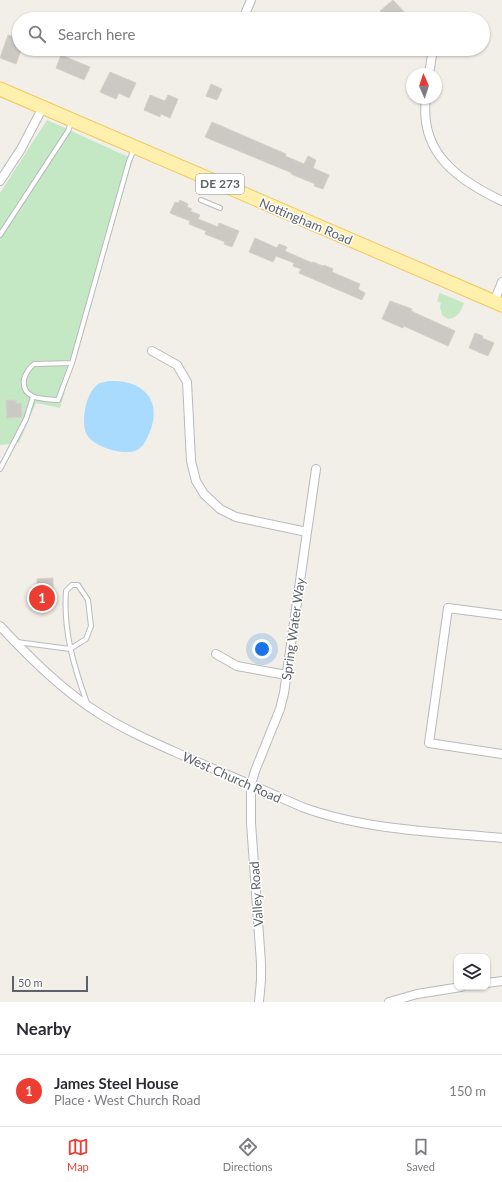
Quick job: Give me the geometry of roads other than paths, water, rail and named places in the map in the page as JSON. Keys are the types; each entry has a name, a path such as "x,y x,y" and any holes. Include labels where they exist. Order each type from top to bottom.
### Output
{"main road":[{"name":"Nottingham Road","path":"0,89 498,304"}],"street":[{"path":"246,12 251,0"},
{"path":"430,68 433,56"},
{"path":"426,104 426,127 440,158 464,180 502,201"},
{"path":"0,182 21,150 43,107"},
{"path":"498,304 502,282"},
{"path":"152,351 177,365 188,382 191,461 196,481 204,494 220,509 236,517 307,532"},
{"name":"Spring Water Way","path":"251,785 280,708 316,469"},
{"path":"502,615 448,608 429,743 502,754"},
{"name":"West Church Road","path":"0,626 52,676 88,706 111,721 142,737 302,807 336,818 394,827 502,838"},
{"path":"216,654 236,666 286,675"},
{"name":"Valley Road","path":"251,785 251,823 261,963 259,1002"},
{"path":"490,983 502,981"},
{"path":"389,1002 417,994 454,988"}],"lane":[{"path":"0,235 68,131 72,120"},
{"path":"72,363 34,364 30,367 24,380 26,392 29,396 58,400 72,363 129,161 135,147"},
{"path":"201,200 220,208"},
{"path":"0,469 2,462 26,419 33,396"},
{"path":"16,642 70,649 86,639 90,626 88,600 78,585 72,586 66,591 65,608 70,649 75,669 88,706"}],"water":[{"path":"122,381 133,384 142,389 149,396 153,404 154,414 152,426 144,444 135,451 123,452 108,449 94,442 86,433 84,421 88,398 95,387 100,383"}],"place":[{"name":"James Steel House","path":"42,598"}]}
